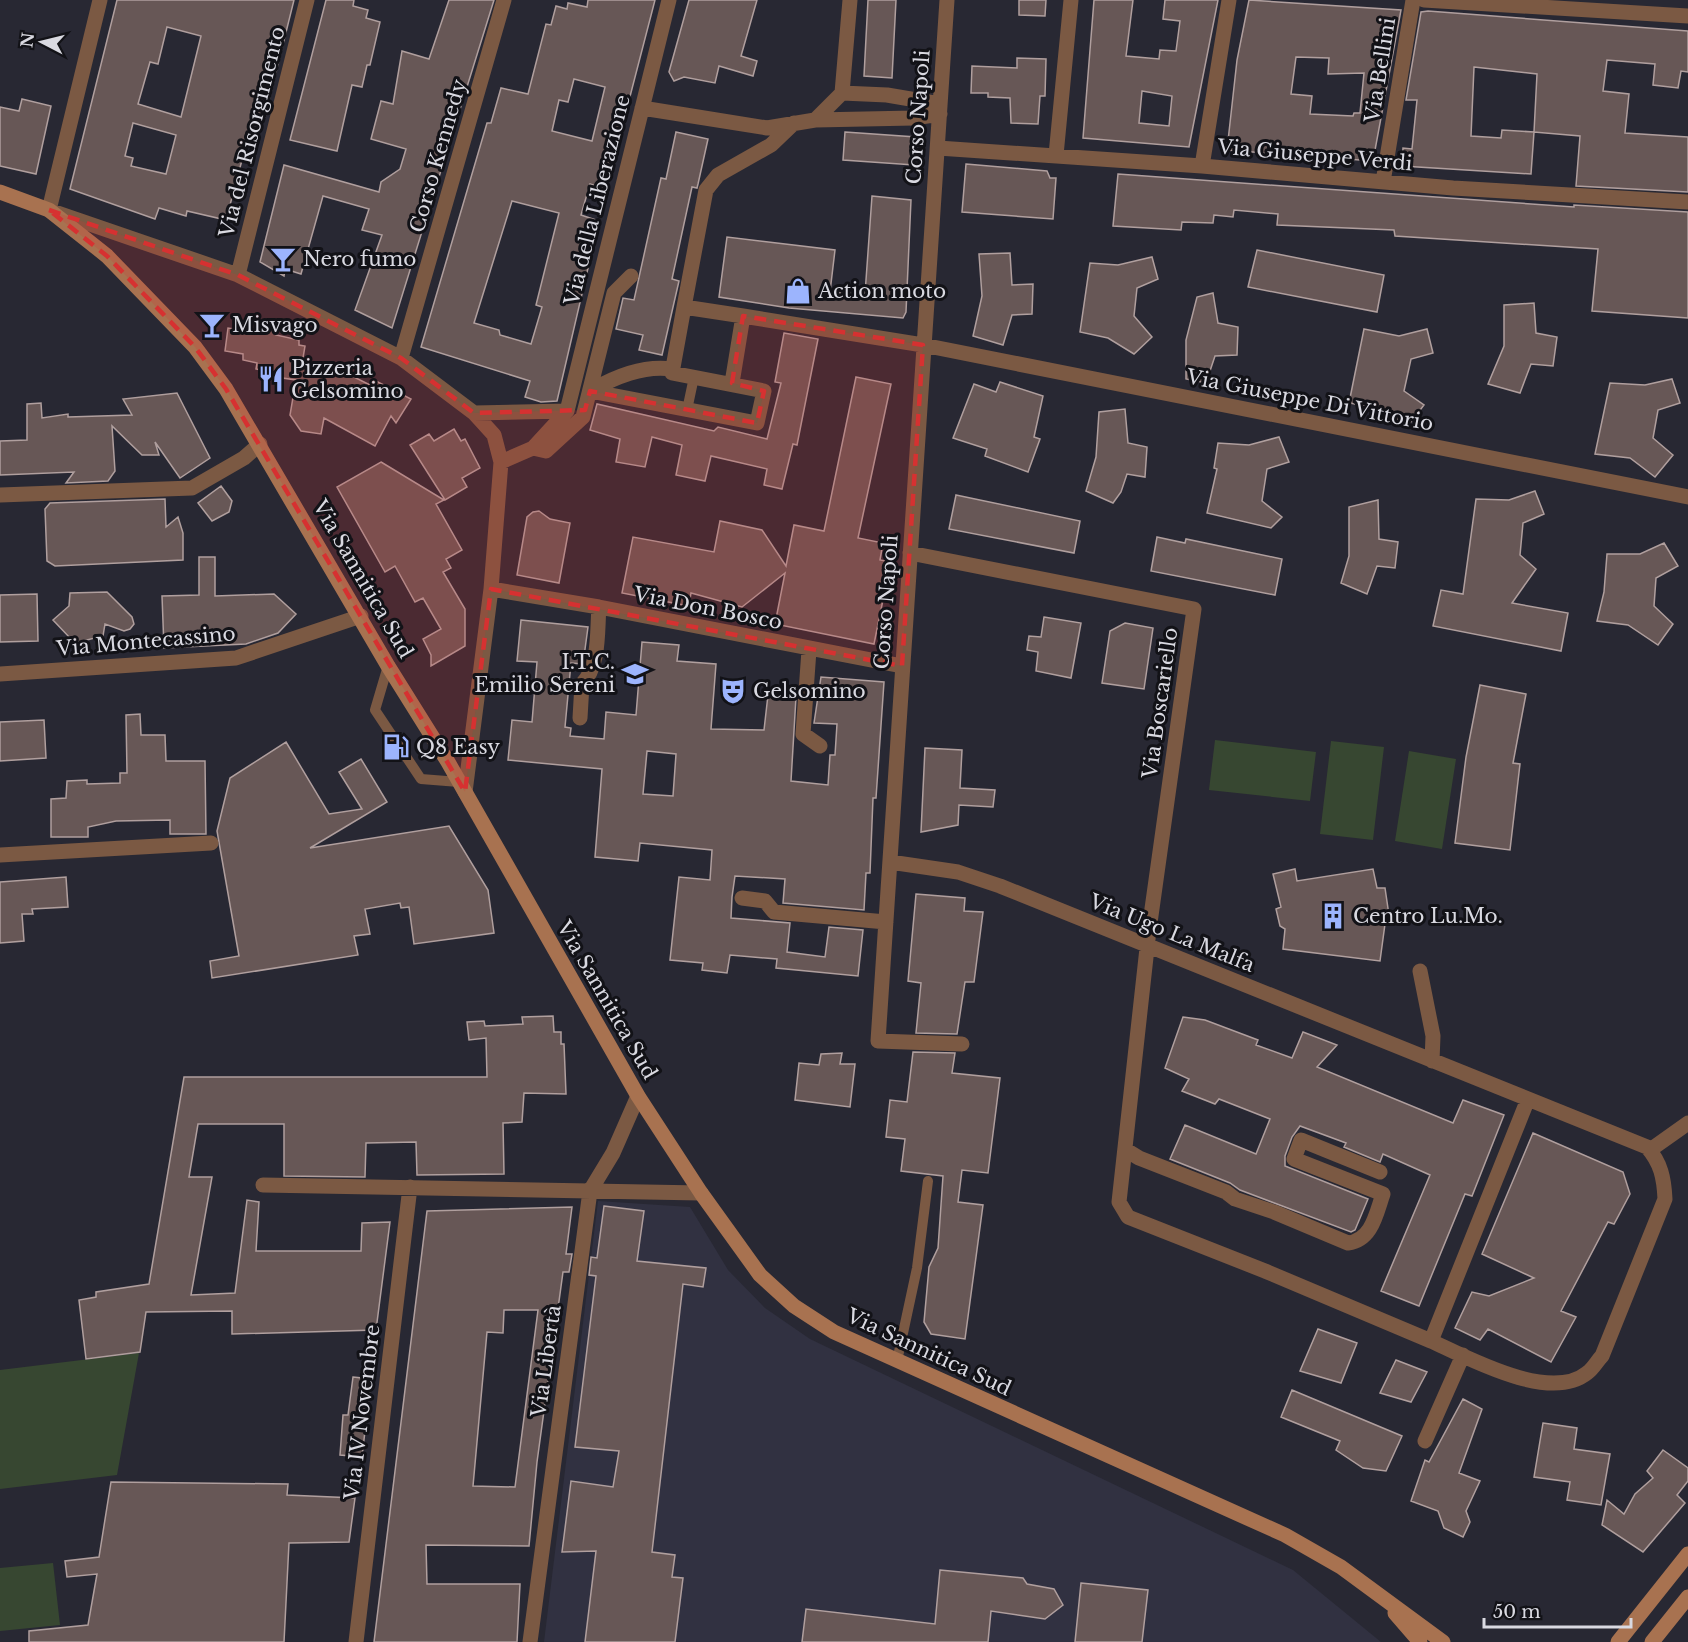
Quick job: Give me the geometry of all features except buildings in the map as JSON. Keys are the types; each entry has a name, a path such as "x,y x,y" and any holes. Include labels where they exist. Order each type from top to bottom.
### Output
{"main road":[{"name":"Via Sannitica Sud","path":"0,192 49,210 107,256 195,347 226,389 361,616 388,666 462,787 638,1096 701,1193 760,1275 794,1306 834,1332 1285,1534 1341,1567 1385,1602 1443,1642"},
{"path":"1618,1642 1688,1554"},
{"path":"1652,1642 1688,1597"},
{"name":"Via Sannitica Sud","path":"1385,1602 1420,1642"}],"street":[{"path":"100,0 49,210 238,274 401,358 474,412 494,435 501,462 490,589 462,787"},
{"name":"Via del Risorgimento","path":"238,274 307,0"},
{"name":"Corso Kennedy","path":"401,358 504,0"},
{"name":"Via della Liberazione","path":"501,462 533,448 567,411 669,0"},
{"path":"815,120 842,93 850,0"},
{"name":"Corso Napoli","path":"947,0 878,1041 962,1044"},
{"path":"1056,154 1071,0"},
{"path":"1202,166 1229,0"},
{"name":"Via Bellini","path":"1383,182 1413,0"},
{"path":"1424,0 1688,16"},
{"path":"842,93 887,95 940,109"},
{"path":"642,108 766,128 815,120 914,118 940,109"},
{"path":"590,391 757,423 764,391 672,373 672,369 706,190 718,175 771,145 794,123"},
{"name":"Via Giuseppe Verdi","path":"938,148 1056,154 1383,182 1688,202"},
{"name":"Via della Liberazione","path":"533,448 546,452 583,417 614,293 631,276"},
{"path":"684,307 923,345"},
{"path":"732,383 743,316"},
{"name":"Via Giuseppe Di Vittorio","path":"923,345 1688,497"},
{"path":"590,391 614,377 658,367 672,369"},
{"path":"474,412 567,411"},
{"path":"0,495 192,488 244,458 260,444"},
{"name":"Via Boscariello","path":"910,553 1194,609 1148,947"},
{"name":"Via Don Bosco","path":"490,589 599,607 809,650 902,666"},
{"path":"580,718 582,684 591,675 599,607"},
{"name":"Via Montecassino","path":"0,674 236,658 361,616"},
{"path":"809,650 803,734 820,746"},
{"path":"0,855 211,843"},
{"name":"Via Ugo La Malfa","path":"890,862 958,872 1000,886 1650,1150"},
{"path":"742,898 765,901 774,912 886,922"},
{"path":"1148,947 1132,1067 1126,1149 1119,1202 1128,1217 1536,1383 1573,1381 1587,1373 1602,1356 1665,1199 1664,1177 1657,1158 1650,1150 1688,1124"},
{"path":"1420,971 1433,1036 1432,1061"},
{"name":"Via Libertà","path":"530,1642 590,1191 613,1153 638,1096"},
{"path":"1431,1341 1528,1099"},
{"path":"1126,1149 1139,1158 1226,1192 1235,1199 1274,1212 1348,1243 1357,1242 1369,1233 1383,1194 1294,1159 1302,1140 1380,1172"},
{"path":"263,1185 701,1193"},
{"name":"Via IV Novembre","path":"356,1642 410,1187"},
{"path":"1425,1441 1463,1355"}],"lane":[{"path":"687,410 694,377"},
{"path":"388,666 375,710 421,779 462,787"},
{"path":"897,1361 917,1268 928,1181"}],"highlighted area":[{"path":"49,210 238,275 401,358 474,413 585,410 590,391 757,423 764,391 732,383 743,316 923,345 902,666 491,589 465,792 226,389 195,347 107,256"}],"shaded area":[{"path":"598,1201 690,1207 728,1270 765,1308 810,1339 1293,1570 1381,1642 544,1642"}],"green space":[{"path":"1215,740 1316,752 1310,801 1209,790"},
{"path":"1331,741 1384,747 1373,840 1320,834"},
{"path":"1409,751 1456,759 1442,849 1395,841"},
{"path":"139,1353 117,1475 0,1489 0,1370"},
{"path":"53,1563 60,1625 0,1631 0,1568"}],"place":[{"name":"Nero fumo","path":"283,259"},
{"name":"Action moto","path":"798,291"},
{"name":"Misvago","path":"212,325"},
{"name":"Pizzeria Gelsomino","path":"271,379"},
{"name":"I.T.C. Emilio Sereni","path":"635,674"},
{"name":"Gelsomino","path":"733,691"},
{"name":"Q8 Easy","path":"396,747"},
{"name":"Centro Lu.Mo.","path":"1333,916"}]}
